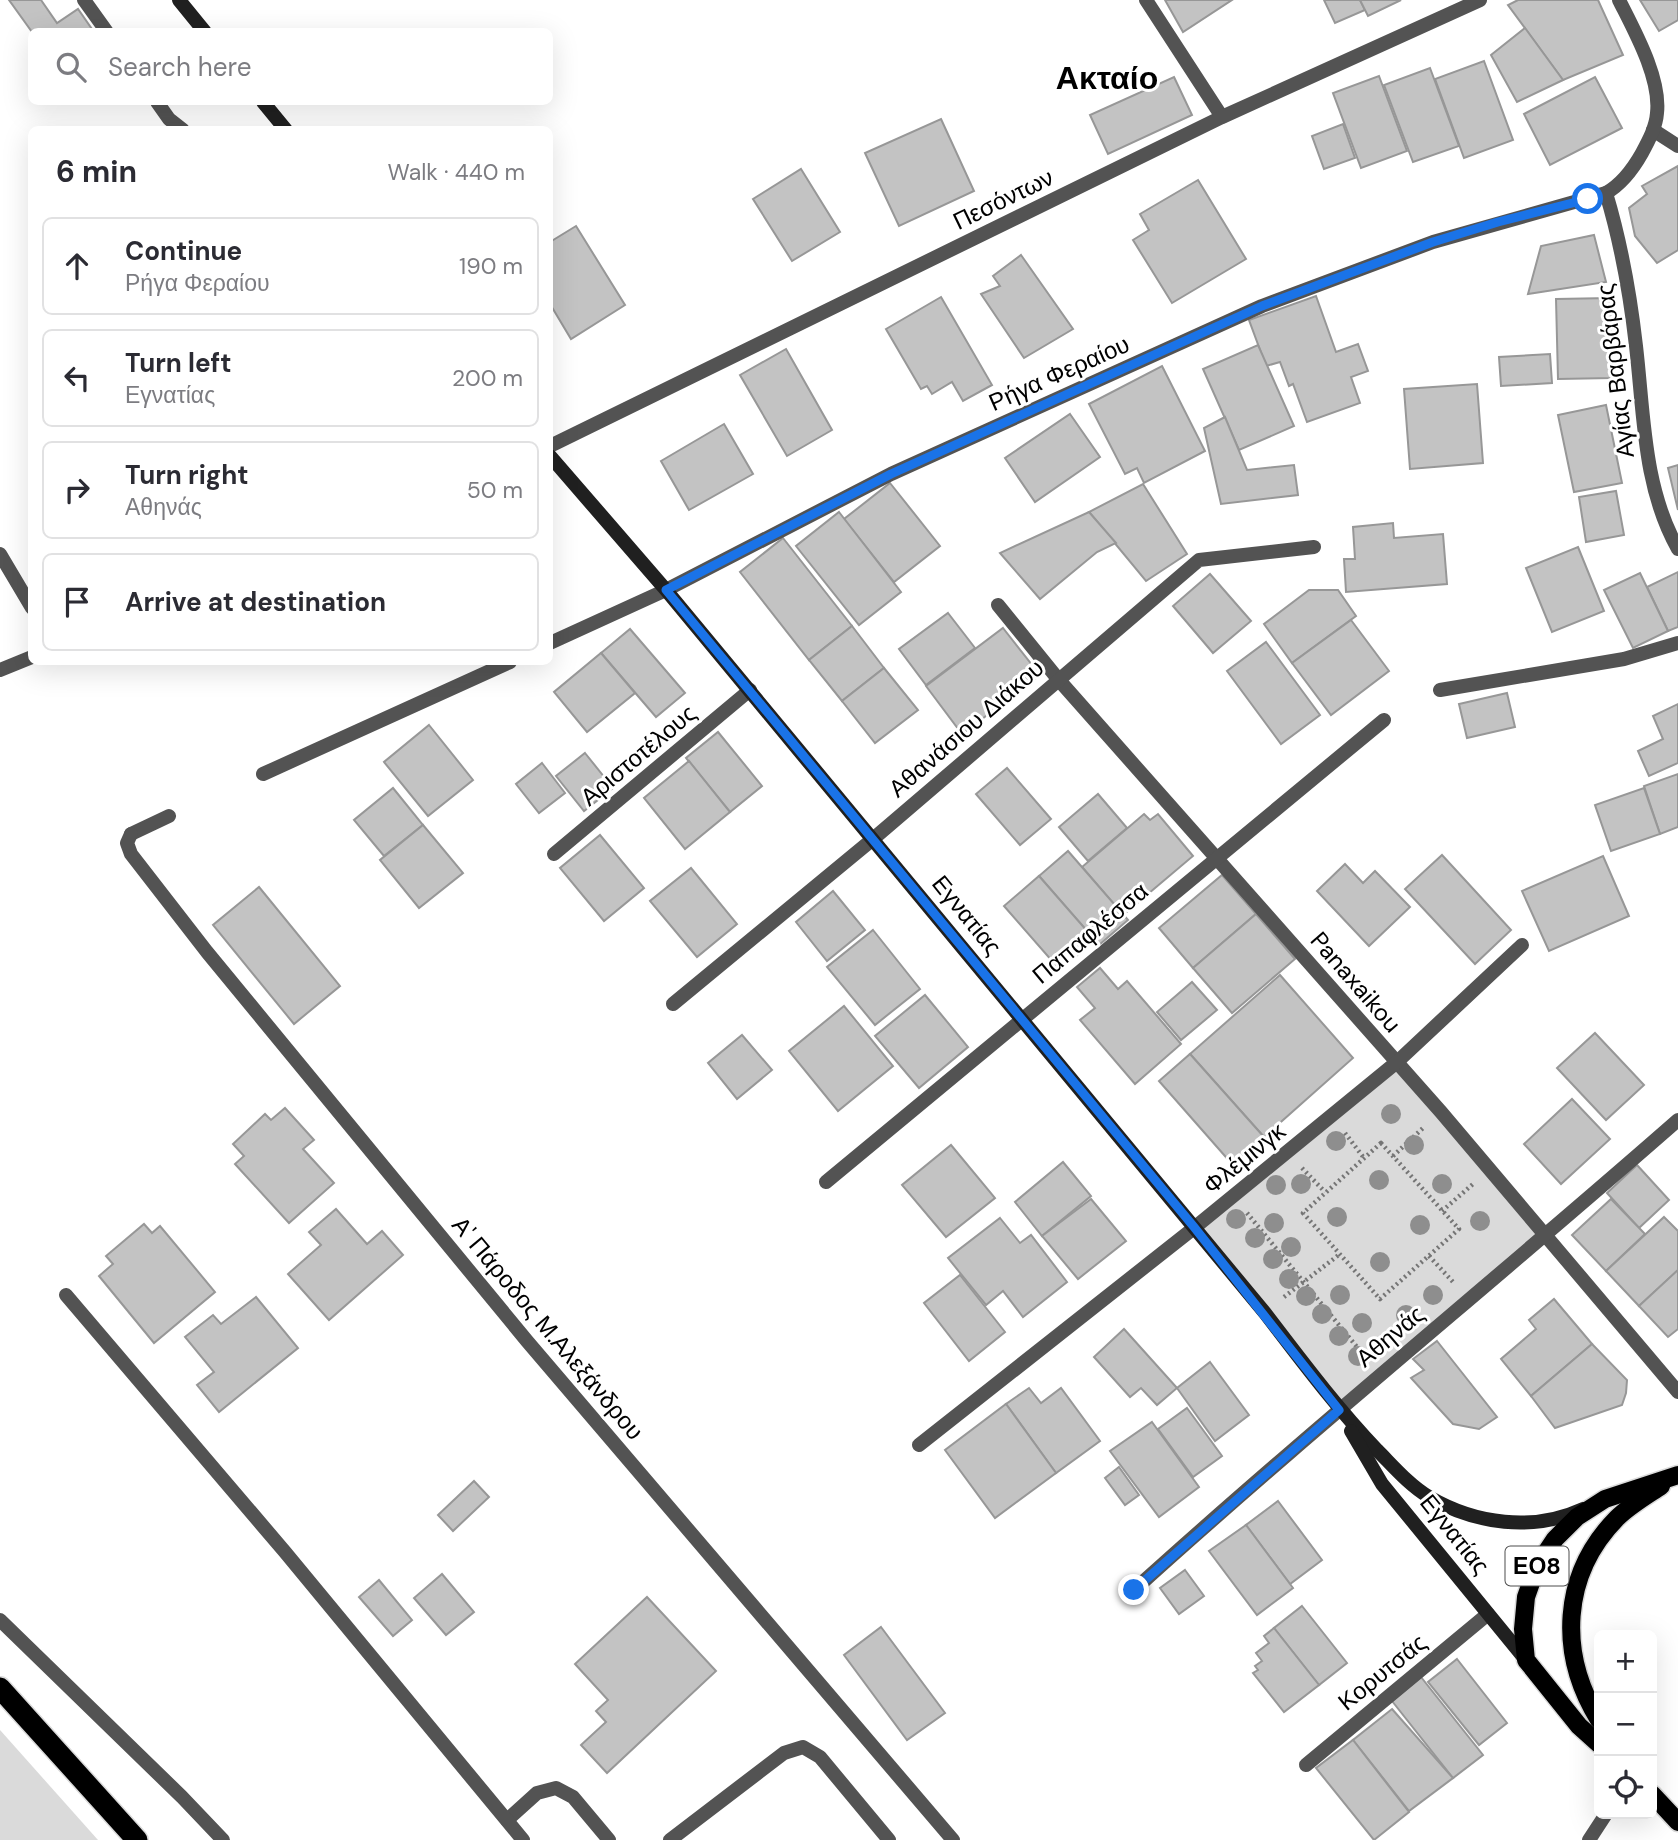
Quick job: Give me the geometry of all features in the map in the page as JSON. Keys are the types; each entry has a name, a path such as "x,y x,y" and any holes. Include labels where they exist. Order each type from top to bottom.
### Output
{"highway":[{"path":"0,1688 137,1840"}],"main road":[{"path":"179,0 202,28"},
{"path":"265,105 283,126"},
{"name":"Εγνατίας","path":"553,459 750,690 1194,1227 1339,1410 1397,1471 1426,1495 1459,1513 1496,1522 1534,1522 1570,1515 1605,1499"},
{"name":"Εγνατίας","path":"1339,1410 1382,1484 1579,1726 1594,1740"},
{"name":"ΕΟ8","path":"1527,1660 1523,1629 1527,1597 1537,1566 1555,1539 1577,1517 1605,1499 1676,1476"},
{"name":"ΕΟ8","path":"1594,1711 1581,1686 1572,1656 1570,1626 1574,1595 1583,1566 1599,1539 1619,1516 1676,1476"},
{"path":"1657,1799 1678,1822"}],"street":[{"path":"85,0 104,28"},
{"path":"1146,0 1223,117"},
{"name":"Πεσόντων","path":"553,445 1223,117 1480,0"},
{"path":"1606,193 1625,178 1632,168 1653,130 1658,109 1641,47 1619,0"},
{"path":"159,105 178,126"},
{"path":"1653,130 1678,146"},
{"name":"Αγίας Βαρβάρας","path":"1606,193 1617,231 1630,298 1650,475 1664,522 1678,549"},
{"name":"Ρήγα Φεραίου","path":"553,642 666,590 891,474 1262,306 1433,242 1606,193"},
{"name":"Αθανάσιου Διάκου","path":"673,1004 873,839 1199,560 1314,547"},
{"path":"0,554 28,601"},
{"name":"Panaxaikou","path":"998,605 1058,679 1441,1112 1678,1392"},
{"path":"1440,690 1623,659 1678,643"},
{"path":"0,670 28,659"},
{"path":"263,774 503,665"},
{"name":"Αριστοτέλους","path":"554,854 750,690"},
{"name":"Παπαφλέσσα","path":"825,1182 1384,720"},
{"name":"Α' Πάροδος Μ.Αλεξάνδρου","path":"169,816 131,834 127,843 131,855 207,952 527,1341 953,1840"},
{"name":"Φλέμινγκ","path":"919,1445 1287,1153 1397,1062 1522,945"},
{"name":"Αθηνάς","path":"1134,1590 1339,1410 1547,1236 1678,1120"},
{"path":"66,1296 285,1552 523,1840"},
{"name":"Κορυτσάς","path":"1306,1765 1488,1614"},
{"path":"0,1620 223,1840"},
{"path":"670,1840 784,1753 803,1747 820,1757 889,1840"},
{"path":"507,1820 537,1793 556,1788 573,1797 609,1840"},
{"path":"1589,1840 1603,1819"}],"path":[{"path":"1393,1156 1441,1112"},
{"path":"1381,1143 1459,1229 1380,1299 1303,1213 1325,1192 1381,1143"},
{"path":"1287,1153 1325,1192"},
{"path":"1442,1211 1490,1169"},
{"path":"1233,1196 1380,1375"},
{"path":"1302,1282 1339,1254"},
{"path":"1429,1256 1469,1300"}],"shaded area":[{"path":"1397,1062 1547,1236 1339,1410 1194,1228"},
{"path":"0,1730 98,1840 0,1840"}],"building":[{"path":"9,0 41,0 57,23 78,9 91,28 29,28"},
{"path":"1165,0 1232,0 1183,32"},
{"path":"1324,0 1360,0 1365,10 1335,23"},
{"path":"1360,0 1401,0 1368,16"},
{"path":"1518,0 1598,0 1623,55 1563,80 1508,5"},
{"path":"1640,0 1678,0 1678,20 1659,31"},
{"path":"1525,28 1563,80 1517,102 1491,55"},
{"path":"1484,61 1513,140 1464,158 1435,79"},
{"path":"1430,68 1459,146 1413,162 1384,85"},
{"path":"1379,76 1407,151 1361,168 1333,93"},
{"path":"1174,77 1192,115 1108,154 1090,115"},
{"path":"1595,77 1622,128 1550,165 1524,114"},
{"path":"941,119 974,191 899,226 865,153"},
{"path":"1343,124 1355,158 1324,169 1312,136"},
{"path":"1678,166 1678,250 1657,263 1635,236 1629,208 1647,194 1642,186"},
{"path":"801,169 840,232 792,261 753,199"},
{"path":"1198,180 1246,259 1172,303 1133,240 1149,230 1140,214"},
{"path":"576,226 625,305 571,339 553,309 553,240"},
{"path":"1594,235 1606,282 1528,294 1541,246"},
{"path":"1021,255 1073,329 1024,358 981,294 1000,286 993,276"},
{"path":"1316,296 1336,352 1358,344 1368,371 1351,377 1360,403 1307,422 1293,384 1289,386 1280,362 1266,366 1249,320"},
{"path":"941,297 992,385 963,401 952,382 932,394 927,386 921,389 886,329"},
{"path":"1610,298 1612,378 1558,379 1556,299"},
{"path":"1258,345 1294,426 1239,450 1203,369"},
{"path":"786,349 832,430 787,456 740,375"},
{"path":"1550,354 1552,383 1501,386 1499,357"},
{"path":"1162,366 1205,451 1144,483 1137,468 1125,474 1089,404"},
{"path":"1477,384 1483,463 1410,469 1404,389"},
{"path":"1606,405 1622,483 1574,492 1558,415"},
{"path":"1070,414 1100,457 1035,502 1005,458"},
{"path":"1225,417 1247,470 1294,465 1298,495 1221,504 1204,428"},
{"path":"724,424 753,474 689,510 661,461"},
{"path":"1678,465 1678,510 1668,468"},
{"path":"890,483 940,546 894,582 844,519"},
{"path":"1143,484 1187,554 1146,581 1089,512"},
{"path":"1616,491 1624,535 1586,542 1579,497"},
{"path":"839,512 901,592 859,625 796,546"},
{"path":"1089,512 1116,543 1097,552 1040,599 1000,553"},
{"path":"1393,523 1394,538 1443,534 1447,584 1346,592 1344,559 1355,559 1353,527"},
{"path":"783,538 852,626 809,660 740,572"},
{"path":"1578,547 1604,611 1552,632 1526,568"},
{"path":"1678,572 1678,627 1668,631 1647,587"},
{"path":"1640,573 1668,631 1633,648 1604,590"},
{"path":"1210,574 1251,621 1213,653 1173,606"},
{"path":"1309,590 1338,590 1356,616 1292,663 1264,624"},
{"path":"948,613 975,648 926,685 899,649"},
{"path":"1351,620 1389,671 1331,715 1292,663"},
{"path":"852,626 884,668 842,701 809,660"},
{"path":"1003,628 1040,675 962,734 926,686"},
{"path":"630,629 685,693 656,717 601,653"},
{"path":"1266,642 1320,715 1281,744 1227,671"},
{"path":"601,653 635,693 587,732 554,692"},
{"path":"884,668 918,710 875,743 842,701"},
{"path":"1507,693 1515,727 1467,738 1459,704"},
{"path":"1678,704 1678,763 1649,776 1638,751 1663,739 1653,716"},
{"path":"429,725 473,780 428,816 384,762"},
{"path":"718,732 762,786 730,812 686,758"},
{"path":"585,753 613,788 584,811 556,776"},
{"path":"689,761 730,812 685,849 644,798"},
{"path":"542,763 565,793 539,813 516,784"},
{"path":"1007,768 1051,819 1020,845 976,794"},
{"path":"1678,774 1678,827 1660,834 1644,786"},
{"path":"393,788 423,825 384,856 354,820"},
{"path":"1644,788 1660,834 1611,851 1595,805"},
{"path":"1098,794 1127,828 1088,861 1059,827"},
{"path":"1144,814 1150,820 1158,814 1193,856 1123,915 1082,867"},
{"path":"423,825 463,873 419,908 380,860"},
{"path":"600,835 644,888 604,921 560,868"},
{"path":"1068,851 1128,920 1099,945 1039,876"},
{"path":"1442,855 1511,930 1475,964 1405,889"},
{"path":"1603,856 1629,916 1549,951 1522,891"},
{"path":"1345,864 1363,883 1375,871 1410,907 1369,946 1317,891"},
{"path":"691,868 737,924 697,957 650,901"},
{"path":"1222,875 1256,914 1193,968 1159,928"},
{"path":"1039,876 1095,940 1060,970 1004,906"},
{"path":"259,887 340,986 294,1024 213,925"},
{"path":"833,891 865,930 827,961 796,922"},
{"path":"1256,914 1295,959 1232,1013 1193,968"},
{"path":"873,930 920,989 875,1025 827,967"},
{"path":"1100,968 1118,989 1127,981 1181,1044 1135,1084 1080,1020 1095,1008 1077,987"},
{"path":"1280,975 1353,1058 1264,1137 1190,1054"},
{"path":"1192,982 1217,1010 1181,1040 1157,1012"},
{"path":"925,995 968,1047 919,1088 875,1036"},
{"path":"844,1006 893,1066 838,1111 789,1051"},
{"path":"1595,1033 1644,1085 1606,1120 1557,1068"},
{"path":"742,1035 772,1070 737,1099 708,1063"},
{"path":"1190,1054 1264,1137 1232,1164 1159,1081"},
{"path":"1572,1099 1610,1139 1561,1184 1524,1144"},
{"path":"285,1108 314,1140 303,1149 334,1183 289,1223 235,1164 244,1156 233,1144 265,1114 271,1120"},
{"path":"951,1145 995,1198 946,1237 902,1185"},
{"path":"1063,1162 1091,1196 1042,1236 1015,1202"},
{"path":"1637,1165 1669,1200 1639,1228 1607,1193"},
{"path":"1091,1199 1126,1241 1078,1279 1042,1236"},
{"path":"1611,1199 1645,1234 1606,1271 1572,1235"},
{"path":"336,1209 367,1244 382,1231 403,1255 329,1320 288,1274 321,1245 309,1232"},
{"path":"1664,1217 1678,1231 1678,1270 1639,1306 1606,1271"},
{"path":"1000,1218 1020,1243 1031,1235 1067,1282 1023,1317 1003,1291 986,1305 948,1258"},
{"path":"144,1224 152,1233 160,1226 215,1292 154,1343 99,1276 113,1264 106,1256"},
{"path":"1678,1270 1678,1329 1668,1337 1639,1306"},
{"path":"960,1275 1005,1332 969,1361 924,1303"},
{"path":"256,1297 298,1348 219,1412 197,1385 214,1372 185,1337 213,1315 221,1324"},
{"path":"1554,1299 1592,1344 1531,1396 1501,1359 1536,1329 1529,1320"},
{"path":"1124,1329 1177,1388 1157,1405 1141,1388 1130,1397 1094,1357"},
{"path":"1437,1341 1497,1417 1479,1429 1453,1424 1411,1378 1424,1370 1413,1359"},
{"path":"1592,1344 1627,1380 1622,1405 1555,1428 1531,1396"},
{"path":"1210,1362 1249,1415 1215,1441 1177,1388"},
{"path":"1029,1388 1041,1403 1061,1388 1100,1441 1056,1473 1006,1404"},
{"path":"1006,1404 1056,1473 995,1518 945,1450"},
{"path":"1187,1408 1222,1456 1193,1477 1158,1429"},
{"path":"1152,1422 1199,1487 1159,1517 1110,1451"},
{"path":"1119,1467 1139,1495 1125,1505 1105,1478"},
{"path":"474,1481 489,1497 453,1531 438,1515"},
{"path":"1278,1501 1322,1560 1290,1584 1246,1525"},
{"path":"1246,1525 1293,1588 1257,1615 1209,1551"},
{"path":"1185,1570 1204,1596 1179,1614 1160,1588"},
{"path":"442,1574 474,1612 446,1635 414,1598"},
{"path":"379,1580 412,1620 393,1636 359,1597"},
{"path":"647,1597 716,1671 607,1773 581,1745 606,1722 596,1711 608,1700 575,1664"},
{"path":"1302,1606 1347,1663 1319,1685 1274,1628"},
{"path":"881,1627 945,1713 907,1740 844,1655"},
{"path":"1274,1628 1319,1685 1284,1712 1253,1673 1258,1670 1255,1666 1262,1661 1256,1653 1269,1643 1264,1636"},
{"path":"1457,1659 1507,1723 1479,1745 1428,1682"},
{"path":"1421,1677 1483,1755 1453,1778 1392,1701"},
{"path":"1392,1709 1453,1778 1409,1811 1353,1740"},
{"path":"1353,1740 1409,1812 1374,1840 1316,1768"}],"district":[{"name":"Ακταίο","path":"1107,78"}],"route":[{"path":"1134,1590 1339,1410 1265,1313 666,590 891,474 1262,306 1433,242 1588,199"}]}
